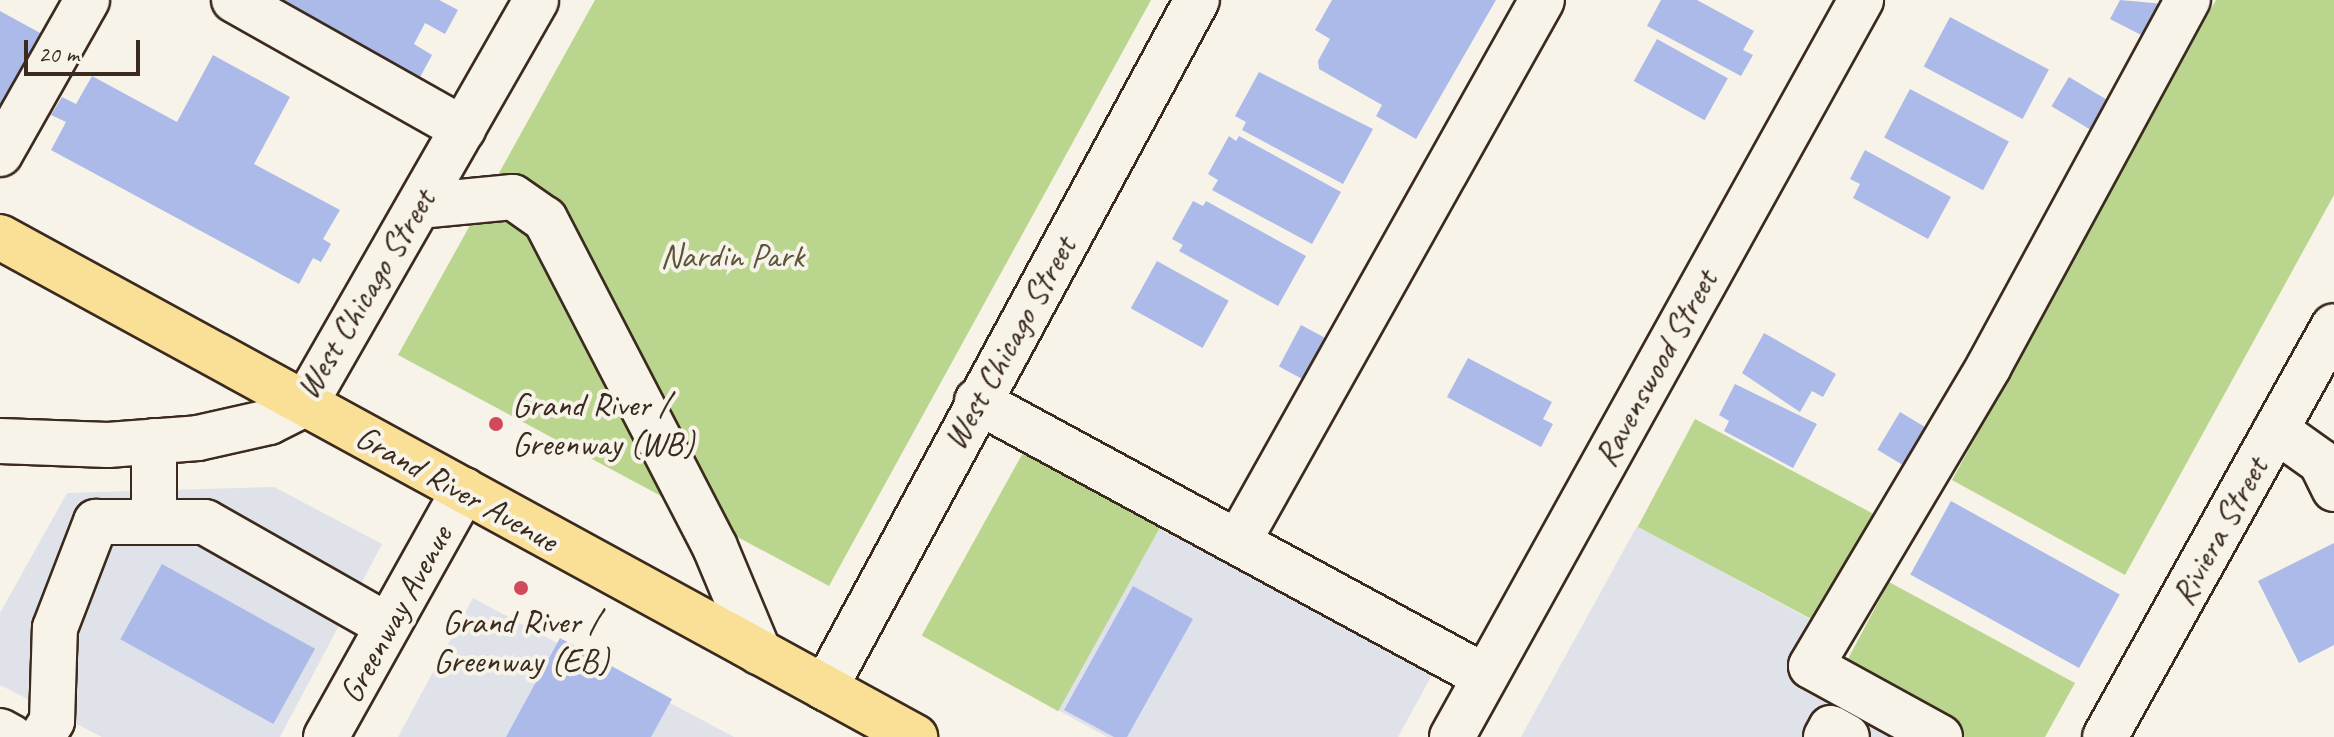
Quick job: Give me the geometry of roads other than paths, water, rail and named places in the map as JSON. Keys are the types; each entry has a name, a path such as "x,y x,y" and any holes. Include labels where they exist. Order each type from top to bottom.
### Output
{"main road":[{"name":"Grand River Avenue","path":"0,237 915,737"}],"street":[{"path":"0,154 87,0"},
{"path":"234,0 463,129"},
{"name":"West Chicago Street","path":"0,441 198,438 269,422 305,404 536,0"},
{"name":"West Chicago Street","path":"825,688 977,401 1197,0"},
{"path":"1238,542 1542,0"},
{"name":"Ravenswood Street","path":"1452,737 1861,0"},
{"path":"1940,737 1811,666 1989,366 2188,0"},
{"path":"419,206 513,197 545,219 715,547 759,652"},
{"name":"Riviera Street","path":"2105,737 2334,326"},
{"path":"977,401 1484,676"},
{"path":"2276,430 2321,462 2334,489"},
{"path":"154,441 154,522"},
{"name":"Greenway Avenue","path":"326,737 464,490"},
{"path":"42,737 52,721 55,628 96,522 205,522 388,626"},
{"path":"1826,737 1831,728 1847,737"},
{"path":"0,731 11,737"}],"place":[{"name":"Grand River / Greenway (WB)","path":"496,424"},
{"name":"Grand River / Greenway (EB)","path":"521,588"}],"park label":[{"name":"Nardin Park","path":"732,256"}]}
